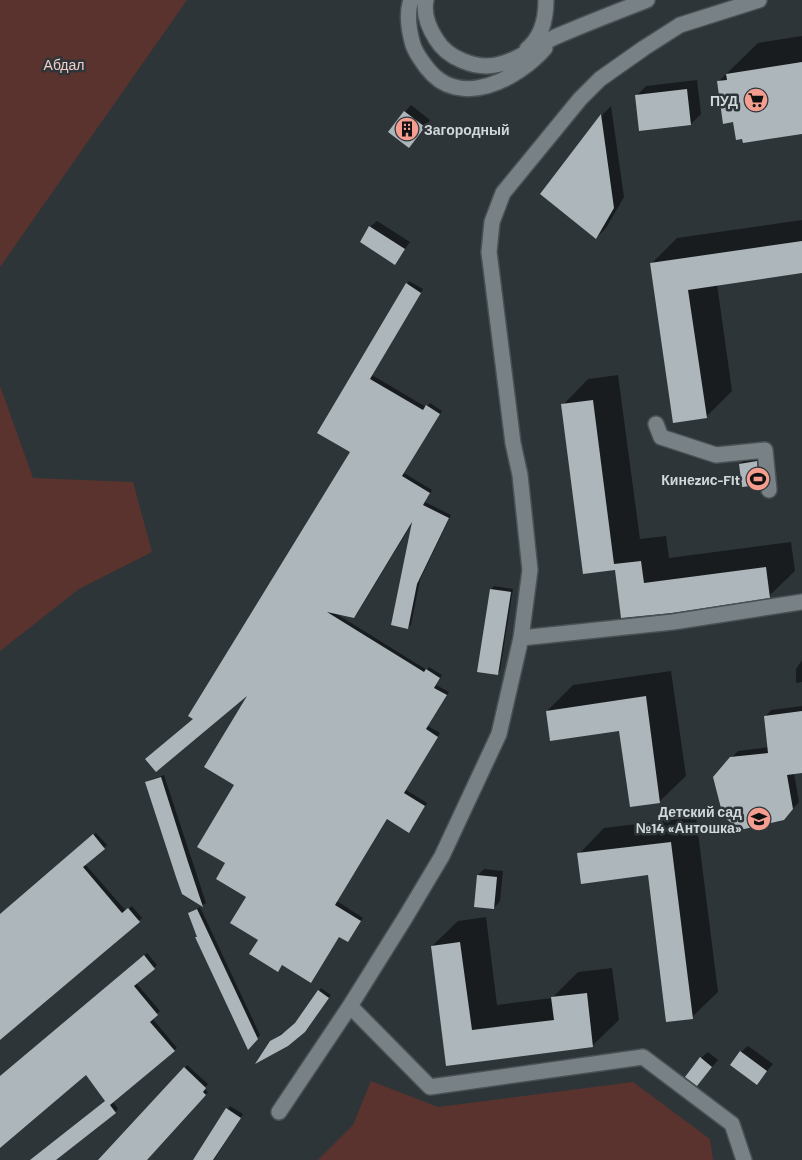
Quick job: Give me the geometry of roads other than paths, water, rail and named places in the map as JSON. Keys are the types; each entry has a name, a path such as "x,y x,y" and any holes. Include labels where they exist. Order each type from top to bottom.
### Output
{"street":[{"path":"411,0 409,30 416,54 432,75 453,88 477,89 504,80 522,69 554,38"},
{"path":"426,0 428,25 439,44 455,57 475,65 496,65 516,58 554,38 647,0"},
{"path":"516,58 530,46 540,32 546,14 546,0"},
{"path":"279,1112 350,1006 442,856 499,734 520,638 530,570 520,475 513,443 490,252 492,222 503,193 580,99 600,79 644,48 680,26 759,0"},
{"path":"656,424 661,437 716,455 765,450 769,490"},
{"path":"520,638 673,622 802,602"},
{"path":"350,1006 430,1087 643,1056 732,1124 744,1160"}],"place":[{"name":"ПУД","path":"756,100"},
{"name":"Загородный","path":"407,129"},
{"name":"Кинеzис-Fit","path":"758,479"},
{"name":"Детский сад №14 «Антошка»","path":"759,819"}],"park label":[{"name":"Абдал","path":"64,64"}]}
